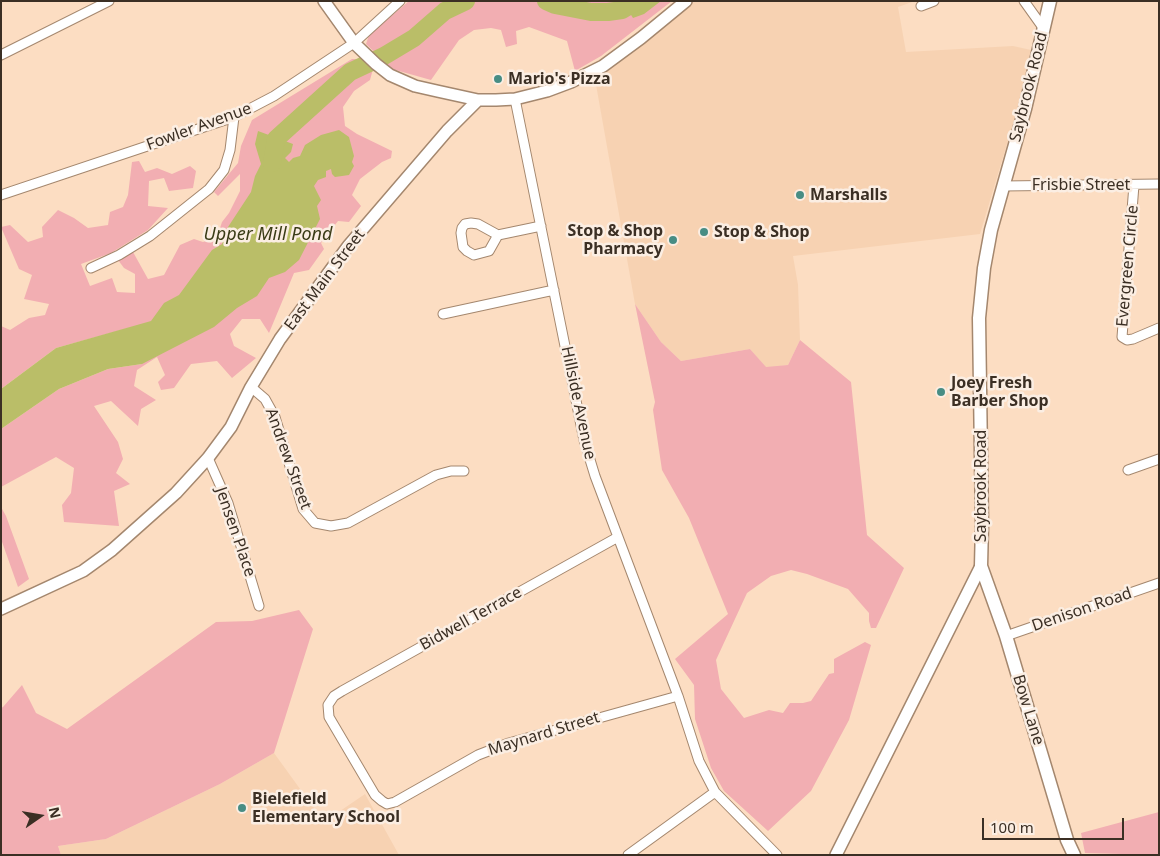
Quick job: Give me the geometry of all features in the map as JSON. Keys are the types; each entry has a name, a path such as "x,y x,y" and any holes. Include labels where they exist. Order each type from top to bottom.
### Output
{"main road":[{"path":"324,1 354,43 390,75 416,86 478,100 515,99 571,82 603,66 686,1"},
{"name":"Saybrook Road","path":"836,855 981,566 979,318 984,268 991,230 1025,109 1050,1"},
{"name":"East Main Street","path":"1,609 83,571 112,550 176,493 208,458 230,427 251,387 280,339 349,245 446,132 478,100"},
{"name":"Bow Lane","path":"981,566 1006,636 1067,840 1074,855"}],"street":[{"path":"1,55 108,1"},
{"name":"Fowler Avenue","path":"1,195 234,117 274,96 354,43 400,1"},
{"path":"921,6 934,1"},
{"path":"1024,1 1044,29"},
{"name":"Hillside Avenue","path":"515,99 584,440 595,476 678,696 698,761 715,792 777,855"},
{"path":"90,268 119,255 150,236 208,189 224,170 230,150 234,117"},
{"name":"Frisbie Street","path":"1002,186 1159,184"},
{"name":"Evergreen Circle","path":"1134,185 1122,338 1127,340 1133,339 1159,328"},
{"path":"498,235 541,226"},
{"path":"443,314 554,290"},
{"name":"Andrew Street","path":"251,387 265,399 275,417 303,509 315,523 331,526 348,523 436,476 451,471 464,471"},
{"name":"Jensen Place","path":"208,458 228,503 259,606"},
{"path":"1128,470 1159,460"},
{"name":"Bidwell Terrace","path":"328,705 334,696 342,691 618,537"},
{"name":"Denison Road","path":"1006,636 1159,583"},
{"name":"Maynard Street","path":"328,705 329,717 334,727 375,795 387,804 394,802 478,754 509,742 678,696"},
{"path":"628,855 715,792"}],"shaded area":[{"path":"409,1 672,1 601,56 575,71 567,41 529,27 516,31 517,44 506,47 501,30 491,28 474,30 459,40 431,80 392,69 366,44 369,35"},
{"path":"693,1 915,1 898,7 906,52 1013,46 1031,50 1024,87 980,234 793,256 798,285 800,340 788,365 766,368 750,349 681,361 661,342 635,304 595,79"},
{"path":"352,59 358,59 373,69 370,80 354,91 343,107 345,126 392,151 391,158 382,162 360,179 352,195 361,206 349,222 338,221 321,243 324,249 309,270 294,273 269,333 260,319 242,319 230,334 234,346 256,358 232,378 217,361 191,364 174,388 161,390 158,382 165,375 157,357 137,370 134,386 156,400 141,409 138,426 111,401 94,406 118,442 123,459 116,473 130,484 114,491 119,526 64,522 62,505 71,493 74,468 56,457 1,487 1,429 59,389 108,369 142,364 136,326 56,348 1,389 1,326 10,330 29,318 45,315 49,304 24,299 32,275 19,269 1,227 10,225 28,242 43,237 42,227 58,210 88,228 108,225 110,212 123,207 128,195 132,162 139,161 145,172 157,168 172,174 190,166 196,171 193,188 169,191 164,178 149,181 148,206 168,208 148,230 111,253 81,264 90,286 112,278 117,292 135,293 135,274 124,268 118,260 133,252 148,279 164,275 180,245 194,239 203,242 217,237 222,222 229,213 240,191 240,174 218,196 214,192 238,163 241,146 252,120"},
{"path":"635,304 661,342 681,361 750,349 766,367 788,365 800,340 851,382 867,535 904,568 876,628 871,628 869,613 848,589 807,574 791,570 771,576 747,593 716,660 721,689 744,718 769,710 783,713 790,703 811,701 829,674 834,673 834,659 865,642 871,645 849,720 811,791 768,831 724,791 711,768 695,719 694,685 675,659 728,614 689,518 662,470 653,410 655,402"},
{"path":"1,507 29,579 18,587 1,539"},
{"path":"299,610 313,629 274,753 220,784 106,839 58,846 61,855 1,855 1,708 22,685 36,713 67,729 216,622 252,621"},
{"name":"Bielefield Elementary School","path":"274,753 324,822 365,794 399,855 61,855 58,846 106,839 220,784"},
{"path":"1159,812 1159,855 1085,853 1081,833"}],"water":[{"path":"629,1 661,1 644,14 633,18 628,10"},
{"name":"Upper Mill Pond","path":"339,130 349,137 354,156 352,162 354,166 349,175 335,177 331,169 326,171 326,177 318,180 314,186 321,200 317,206 320,219 299,260 285,272 269,278 257,296 237,308 214,327 142,364 108,369 59,389 1,429 1,389 56,348 151,321 164,303 179,295 212,250 222,244 228,227 251,192 255,176 261,164 255,144 258,131 293,144 291,152 285,158 289,162 293,158 300,156 305,145 321,135"}],"waterway":[{"path":"272,163 276,139 350,72 384,56 414,38 445,11 466,1"},
{"path":"546,1 555,5 591,12 622,10 637,1"}],"place":[{"name":"Mario's Pizza","path":"498,79"},
{"name":"Marshalls","path":"800,195"},
{"name":"Stop & Shop","path":"704,232"},
{"name":"Stop & Shop Pharmacy","path":"673,240"},
{"name":"Joey Fresh Barber Shop","path":"941,392"},
{"name":"Bielefield Elementary School","path":"242,808"}]}
